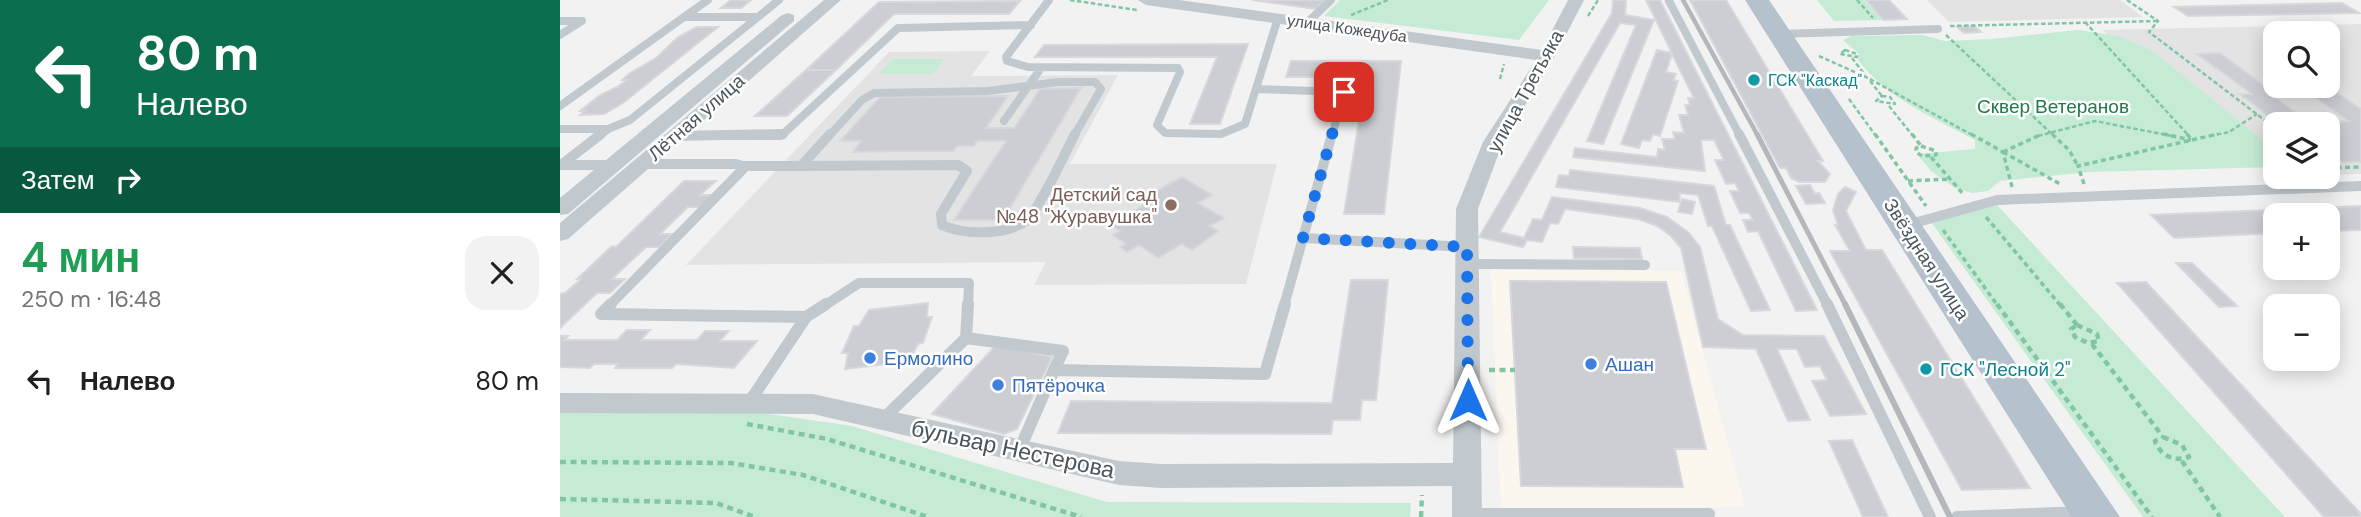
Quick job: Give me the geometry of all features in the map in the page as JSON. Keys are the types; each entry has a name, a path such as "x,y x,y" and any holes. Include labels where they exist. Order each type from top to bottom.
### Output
{"main road":[{"name":"Звёздная улица","path":"1757,0 1791,34 1920,222 2095,514"}],"street":[{"name":"Лётная улица","path":"560,209 809,0"},
{"name":"Лётная улица","path":"560,234 833,0"},
{"name":"улица Кожедуба","path":"1146,0 1547,56"},
{"name":"улица Третьяка","path":"1467,515 1467,209 1493,142 1547,56 1576,0"},
{"name":"бульвар Нестерова","path":"560,402 747,414 813,404 1018,453 1119,473 1161,476 1468,474"}],"lane":[{"path":"560,106 708,0"},
{"path":"560,165 608,129 630,120 779,0"},
{"path":"1049,0 1006,57 1017,66 1041,68 1178,68 1180,72 1157,125 1165,133 1236,131 1245,124 1278,18"},
{"path":"1308,22 1331,0"},
{"path":"1669,1 1832,313 1930,517"},
{"path":"684,17 758,17"},
{"path":"560,21 582,21 560,35"},
{"path":"674,136 781,136 898,28 1031,25"},
{"path":"1791,34 1938,29"},
{"path":"1004,121 1041,68"},
{"path":"641,164 744,166 801,166 958,165 967,171 966,177 941,214 942,225 953,230 1014,228 1028,219 1101,89 1099,84 1089,82 1029,85 988,91 874,93 862,100 801,166"},
{"path":"1054,370 1265,373 1344,92 1256,89"},
{"path":"560,129 608,129"},
{"path":"560,165 612,165"},
{"path":"744,166 601,314 806,317"},
{"path":"1920,222 1973,206 2015,199 2361,186"},
{"path":"1303,238 1467,256 1645,265"},
{"path":"747,414 806,317 859,283 969,283 967,338 881,420"},
{"path":"967,338 1063,351 1018,453"},
{"path":"1467,515 1709,514"},
{"path":"1957,517 2095,514"}],"path":[{"path":"1350,15 1388,0"},
{"path":"1857,0 1883,30"},
{"path":"2127,0 2158,21"},
{"path":"1938,29 1954,25 2158,21"},
{"path":"2158,21 2149,32 2263,119"},
{"path":"2085,22 2193,140"},
{"path":"1938,29 2069,150 2078,166 2088,196"},
{"path":"1791,34 1818,56 1827,68"},
{"path":"1818,56 1868,78 2059,184 2088,196"},
{"path":"1852,58 1882,96"},
{"path":"1495,61 1504,64 1500,79"},
{"path":"1843,90 1908,181 1920,222 1945,232 2152,517"},
{"path":"1889,106 1895,104 1895,100 1876,97 1876,101 1889,106 1922,146 1936,151 1937,155 1931,157"},
{"path":"2078,166 2229,132 2257,114"},
{"path":"2003,152 2048,132 2095,121 2193,140"},
{"path":"1922,146 1916,148 1916,152 1931,157 1973,206"},
{"path":"2003,152 2015,199 1984,215 1999,229 2077,326 2097,334 2099,341 2092,344"},
{"path":"2340,168 2361,167"},
{"path":"1908,181 1950,179"},
{"path":"1945,232 1954,228"},
{"path":"2077,326 2071,329 2072,335 2092,344 2162,437 2175,440 2186,448 2189,457 2181,460 2168,457 2157,449 2155,441 2162,437"},
{"path":"1481,370 1515,370"},
{"path":"747,414 1082,517"},
{"path":"2181,460 2220,517"},
{"path":"560,462 731,463 803,475 928,517"},
{"path":"560,499 716,503 755,517"}],"shaded area":[{"path":"1927,0 2120,0 2143,17 1949,22"},
{"path":"2340,24 2361,24 2361,174 2340,175 2340,112 2263,112 2263,160 2102,30 2263,26 2263,98 2340,98"},
{"path":"990,51 971,76 1118,75 1070,164 1277,164 1246,284 1034,285 1046,262 686,265 889,52"},
{"path":"1491,269 1681,271 1745,507 1501,509"}],"green space":[{"path":"1340,0 1549,0 1519,40 1324,16"},
{"path":"1817,0 1864,0 1882,20 1834,21"},
{"name":"Сквер Ветеранов","path":"2078,30 2119,36 2151,50 2263,140 2263,167 2090,172 2000,181 1988,191 1972,193 1955,188 1931,171 1917,154 1975,149 1975,140 1927,115 1883,86 1858,60 1859,54 1843,40 1851,36 1922,35 1945,41"},
{"path":"893,59 945,59 933,74 879,74"},
{"path":"1997,205 2285,517 2143,517 1931,222"},
{"path":"560,410 748,411 852,426 1107,502 1411,503 1410,517 560,517"}],"building":[{"path":"731,0 751,0 741,8 721,8"},
{"path":"1252,0 1325,0 1316,9"},
{"path":"1613,0 1626,0 1625,15 1654,20 1603,144 1587,141 1636,25 1620,23 1500,232 1524,238 1533,219 1542,220 1552,197 1640,208 1667,217 1689,233 1700,247 1718,319 1743,335 1824,336 1866,414 1830,416 1812,381 1827,380 1820,366 1805,367 1797,349 1777,349 1810,420 1788,421 1756,349 1703,347 1681,248 1657,226 1638,219 1565,209 1558,224 1550,223 1542,242 1527,240 1523,247 1479,237 1612,13"},
{"path":"1646,0 1660,0 1817,310 1796,311 1758,231 1748,232 1743,220 1753,220 1749,213 1740,213 1730,191 1739,191 1735,183 1726,184 1715,160 1724,160 1714,140 1701,140 1705,171 1573,157 1575,148 1657,157 1658,149 1665,150 1662,139 1675,139 1673,132 1684,133 1679,115 1688,115 1685,105 1690,105 1688,98 1694,98 1672,54 1666,72 1676,74 1673,80 1678,81 1660,136 1653,134 1650,141 1642,140 1639,148 1621,144 1657,50 1672,53"},
{"name":"ГСК \"Каскад\"","path":"1690,0 1726,0 1823,161 1818,161 1830,174 1825,182 1799,182 1791,178 1786,168 1780,168"},
{"path":"1866,0 1889,0 1907,19 1883,20"},
{"path":"1020,1 1009,14 894,14 836,70 806,70 879,2"},
{"path":"2342,3 2359,13 2188,16 2174,7"},
{"path":"1974,26 1981,32 1964,33 1957,27"},
{"path":"697,27 718,27 623,103 604,114 580,115 585,111 580,111 600,95 627,80 622,80 656,58 678,37"},
{"path":"1248,44 1220,124 1190,124 1217,57 1035,57 1044,45"},
{"path":"2220,53 2263,85 2263,98 2276,98 2295,112 2263,112 2240,94 2252,94 2197,54"},
{"path":"1291,61 1401,61 1384,214 1344,214 1366,77 1286,77"},
{"path":"806,70 836,70 787,116 755,116"},
{"path":"1081,88 1003,220 954,220 1006,141 977,141 974,146 957,146 953,151 853,152 861,141 840,141 880,97 1008,96 986,128 1014,128 1040,89"},
{"path":"2340,95 2361,109 2361,162 2342,162 2340,121 2349,121 2340,112 2316,98 2340,98"},
{"path":"1570,170 1714,186 1726,225 1730,225 1770,310 1751,311 1712,226 1708,226 1698,195 1680,193 1679,202 1556,187 1559,175 1569,176"},
{"path":"1182,177 1212,195 1198,203 1224,218 1210,226 1218,231 1192,250 1182,244 1158,258 1139,245 1127,252 1120,247 1126,244 1113,235 1120,231 1111,225 1147,203 1141,199"},
{"path":"684,181 716,181 700,195 712,195 700,207 688,207 660,234 672,234 659,247 646,247 612,279 625,279 610,293 597,293 560,328 560,294 581,279 577,279 612,246 616,247"},
{"path":"1810,185 1825,203 1806,204 1796,186"},
{"name":"ГСК \"Лесной 2\"","path":"1845,187 1856,192 1846,211 1866,250 1882,250 2030,488 1962,490 1830,251 1850,251 1835,225 1838,225 1833,210 1838,194"},
{"path":"1682,199 1695,202 1692,214 1678,212"},
{"path":"2361,206 2361,230 2340,231 2340,207"},
{"path":"2263,210 2263,234 2174,238 2151,215"},
{"path":"1573,247 1640,248 1642,259 1574,258"},
{"path":"2176,263 2192,263 2237,306 2219,307"},
{"path":"1351,280 1388,280 1376,400 1362,400 1360,420 1333,420 1331,434 1058,433 1071,401 1332,403"},
{"path":"1510,281 1666,282 1706,449 1675,449 1683,487 1521,486"},
{"path":"2146,282 2361,517 2324,517 2117,283"},
{"path":"928,303 927,317 932,317 923,343 918,344 909,361 845,369 848,353 842,353 854,326 859,326 869,310"},
{"path":"627,330 650,330 641,340 697,340 705,331 729,331 720,341 757,341 734,368 676,364 672,368 615,368 618,364 594,364 590,368 560,367 560,336 568,336 564,340 617,340"},
{"name":"Пятёрочка","path":"996,345 1052,357 1017,429 1004,434 932,414"},
{"path":"1852,440 1888,517 1863,517 1829,441"}],"railway":[{"path":"1683,0 1758,136"},
{"path":"1757,134 1846,305"},
{"path":"1846,305 1950,517"}],"place":[{"name":"ГСК \"Каскад\"","path":"1754,80"},
{"name":"Детский сад №48 \"Журавушка\"","path":"1171,205"},
{"name":"Ермолино","path":"870,358"},
{"name":"Ашан","path":"1591,364"},
{"name":"ГСК \"Лесной 2\"","path":"1926,369"},
{"name":"Пятёрочка","path":"998,385"}],"route":[{"path":"1344,92 1303,238 1467,247 1468,400"}]}
